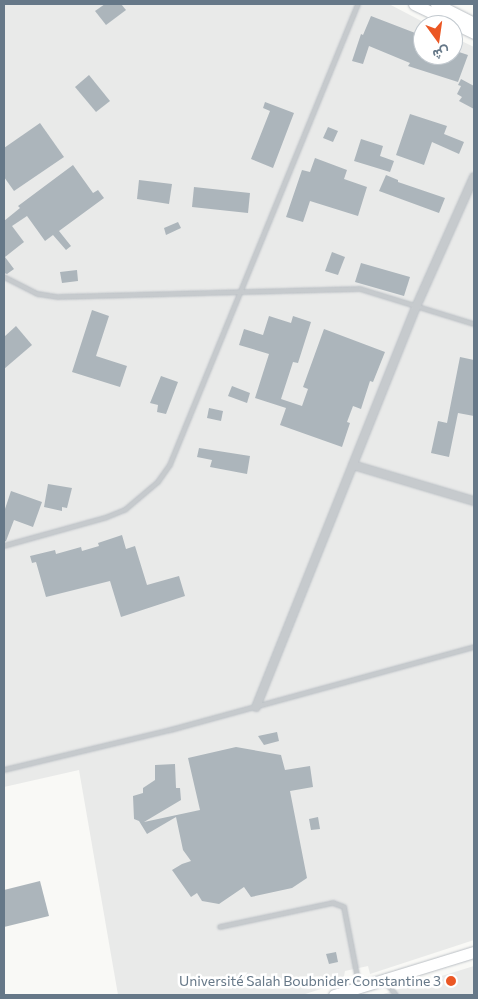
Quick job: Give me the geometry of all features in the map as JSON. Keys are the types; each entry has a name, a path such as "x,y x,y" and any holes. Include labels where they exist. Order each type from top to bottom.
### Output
{"main road":[{"path":"414,4 474,33"},
{"path":"436,4 474,23"},
{"path":"334,995 474,952"}],"street":[{"path":"256,707 416,307 474,177"},
{"path":"353,465 474,501"}],"lane":[{"path":"4,546 111,515 131,506 158,482 170,465 358,4"},
{"path":"4,277 38,294 58,297 360,289 474,324"},
{"path":"4,770 171,730 474,647"},
{"path":"220,927 333,903 344,907 360,987"},
{"path":"384,980 396,995"}],"shaded area":[{"path":"4,4 389,4 413,17 413,65 463,65 463,42 474,47 474,940 370,974 368,966 345,971 343,982 302,995 118,995 79,770 4,787"},
{"name":"Université Salah Boubnider Constantine 3","path":"474,966 474,995 380,995"}],"building":[{"path":"105,4 121,4 126,10 106,25 95,11"},
{"path":"371,16 413,32 413,65 463,65 463,53 468,55 458,82 408,66 410,63 369,46 363,64 352,61 361,34 363,35"},
{"path":"89,75 110,101 96,112 75,87"},
{"path":"461,79 474,86 474,109 459,101 462,97 457,94 461,86 458,85"},
{"path":"265,102 294,113 273,168 251,159 270,111 263,108"},
{"path":"410,114 447,126 444,134 464,142 459,154 432,142 424,165 396,155"},
{"path":"40,123 64,157 14,191 4,177 4,148"},
{"path":"328,127 338,131 333,142 323,138"},
{"path":"361,139 383,146 380,156 394,161 390,172 354,161"},
{"path":"315,158 347,170 344,179 367,187 358,216 310,201 303,222 286,217 302,170 310,172"},
{"path":"73,165 93,193 98,190 104,198 59,231 71,246 66,250 53,235 45,241 27,216 12,226 24,242 5,257 14,269 7,274 4,273 4,221 20,208 18,206"},
{"path":"386,175 398,180 398,182 445,198 439,213 379,191"},
{"path":"139,180 172,184 169,204 137,199"},
{"path":"194,187 250,193 248,213 192,207"},
{"path":"178,222 181,228 166,235 164,228"},
{"path":"332,252 345,257 338,275 325,271"},
{"path":"361,263 410,277 404,296 355,282"},
{"path":"77,270 78,281 62,283 60,272"},
{"path":"92,310 109,316 96,356 127,366 120,387 72,372"},
{"path":"269,316 291,323 293,316 311,322 298,363 293,362 281,399 302,406 308,389 303,387 324,329 385,352 373,382 370,381 361,409 353,406 347,422 350,423 342,447 280,425 286,408 255,398 269,354 239,345 244,329 263,335"},
{"path":"16,326 32,345 4,369 4,337"},
{"path":"460,357 474,360 474,416 458,413 449,457 431,453 438,421 447,423"},
{"path":"161,376 178,382 166,414 157,412 158,405 150,403"},
{"path":"232,386 250,393 247,403 228,396"},
{"path":"209,408 223,411 221,421 207,418"},
{"path":"199,448 250,456 247,474 210,467 212,460 197,457"},
{"path":"48,484 72,488 67,508 62,507 62,511 44,507"},
{"path":"11,491 42,502 33,527 14,520 4,542 4,512"},
{"path":"122,535 126,549 135,546 147,585 179,576 185,596 121,617 110,581 46,597 36,562 32,563 30,556 55,550 56,554 81,547 82,551 99,546 98,543"},
{"path":"277,732 279,741 264,745 258,736"},
{"path":"236,747 281,755 285,770 310,766 313,787 290,791 307,878 292,888 251,897 244,887 219,904 202,901 197,893 191,897 172,870 191,861 183,850 176,817 147,834 139,821 134,819 133,796 143,793 143,788 155,780 155,765 175,764 176,788 180,788 181,800 144,822 200,810 188,758"},
{"path":"318,817 320,829 311,830 309,819"},
{"path":"40,881 49,916 4,927 4,890"},
{"path":"336,952 338,962 329,964 326,954"}],"place":[{"name":"Université Salah Boubnider Constantine 3","path":"451,981"}]}
